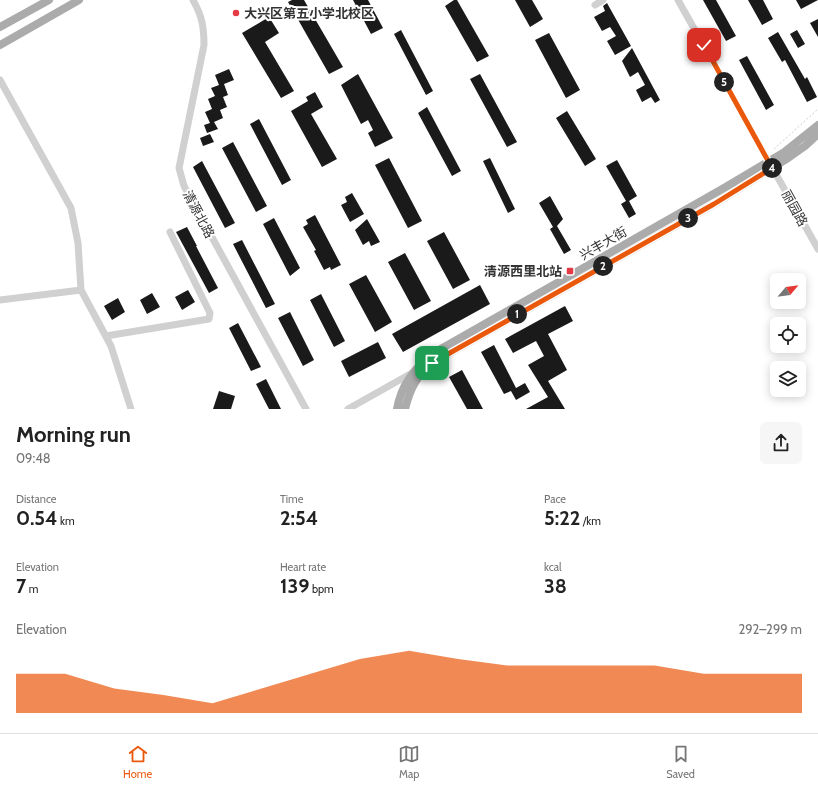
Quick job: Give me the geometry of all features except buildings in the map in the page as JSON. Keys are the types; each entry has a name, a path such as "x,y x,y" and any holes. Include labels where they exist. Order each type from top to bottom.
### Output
{"main road":[{"path":"0,28 49,0"},
{"path":"0,45 79,0"},
{"name":"兴丰大街","path":"405,409 409,392 422,371 432,363 714,204 770,165 818,125"},
{"name":"兴丰大街","path":"397,409 404,386 412,373 432,354 678,214 805,146 818,134"}],"street":[{"name":"清源北路","path":"193,0 204,26 204,45 179,168 184,186 306,409"},
{"path":"595,5 603,0"},
{"name":"丽园路","path":"678,0 818,249"},
{"path":"0,80 71,208 78,243 81,290 111,346 131,409"},
{"path":"106,336 209,319 210,313 170,232"},
{"path":"0,300 81,290"},
{"path":"348,409 412,373"}],"path":[{"path":"770,165 772,152 818,109"}],"place":[{"name":"大兴区第五小学北校区","path":"236,13"},
{"name":"清源西里北站","path":"570,271"}],"route":[{"path":"432,363 714,204 772,168 704,45"}]}
